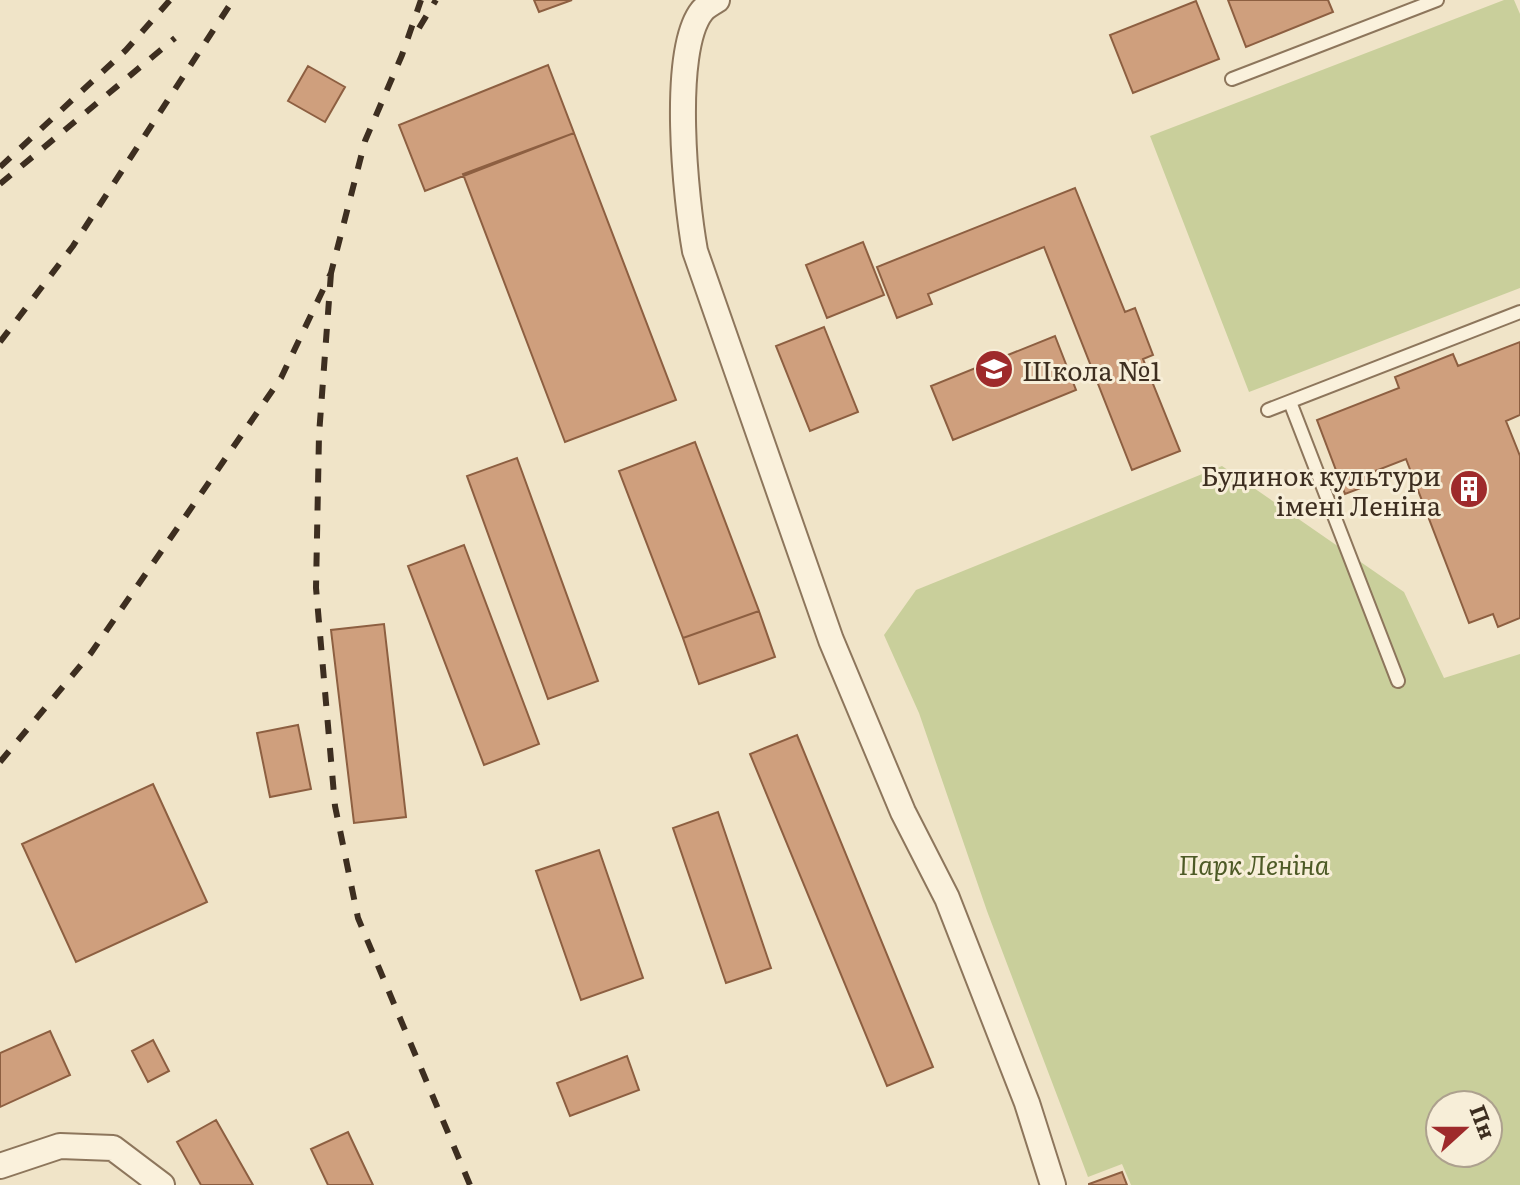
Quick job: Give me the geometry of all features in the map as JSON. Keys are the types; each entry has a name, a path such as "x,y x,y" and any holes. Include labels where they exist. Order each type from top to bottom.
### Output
{"street":[{"path":"717,0 701,11 691,38 685,74 682,115 688,211 695,251 831,640 903,812 947,898 1027,1103 1053,1185"},
{"path":"0,1166 60,1146 113,1148 162,1185"}],"lane":[{"path":"1232,79 1437,0"},
{"path":"1268,410 1520,312"},
{"path":"1290,402 1398,681"}],"green space":[{"path":"1504,0 1514,0 1520,14 1520,288 1249,392 1150,136"},
{"name":"Парк Леніна","path":"1222,466 1404,592 1444,678 1520,654 1520,1185 1131,1185 1122,1164 1088,1177 987,911 919,713 884,635 916,590"}],"building":[{"path":"534,0 572,0 539,12"},
{"path":"1228,0 1328,0 1333,12 1246,47"},
{"path":"1196,1 1219,59 1133,93 1110,35"},
{"path":"548,65 574,133 425,191 399,125"},
{"path":"308,66 345,87 325,122 288,101"},
{"path":"574,133 676,400 565,442 463,174"},
{"path":"1075,188 1125,312 1135,308 1153,355 1143,359 1180,451 1132,470 1044,247 928,294 932,304 897,318 877,267"},
{"path":"863,242 884,295 827,318 806,265"},
{"path":"824,327 858,412 810,431 776,346"},
{"path":"1055,336 1076,390 953,440 931,386"},
{"name":"Будинок культури імені Леніна","path":"1520,342 1520,415 1506,421 1520,456 1520,618 1498,627 1493,614 1469,623 1406,459 1370,473 1374,483 1345,494 1317,420 1399,388 1395,377 1453,354 1458,366"},
{"path":"695,442 759,611 683,638 619,471"},
{"path":"517,458 598,681 548,699 467,476"},
{"path":"464,545 539,744 484,765 408,566"},
{"path":"759,611 775,657 699,684 683,638"},
{"path":"384,624 406,817 354,823 331,630"},
{"path":"298,725 311,789 270,797 257,733"},
{"path":"797,735 933,1067 887,1086 750,754"},
{"path":"153,784 207,902 76,962 22,844"},
{"path":"718,812 771,968 726,983 673,828"},
{"path":"599,850 643,978 581,1000 536,871"},
{"path":"50,1031 70,1075 0,1107 0,1053"},
{"path":"153,1040 169,1071 148,1082 132,1051"},
{"path":"627,1056 639,1090 570,1116 557,1083"},
{"path":"216,1120 253,1185 201,1185 177,1142"},
{"path":"348,1132 373,1185 328,1185 311,1149"},
{"path":"1122,1172 1127,1185 1089,1185 1089,1184"}],"railway":[{"path":"0,167 126,50 170,0"},
{"path":"0,342 73,246 233,0"},
{"path":"0,762 91,653 281,378 331,273 365,141 402,55 421,0"},
{"path":"419,28 436,0"},
{"path":"0,184 175,38"},
{"path":"331,273 319,435 316,588 335,806 358,918 470,1185"}],"place":[{"name":"Школа №1","path":"994,369"},
{"name":"Будинок культури імені Леніна","path":"1469,489"}]}
